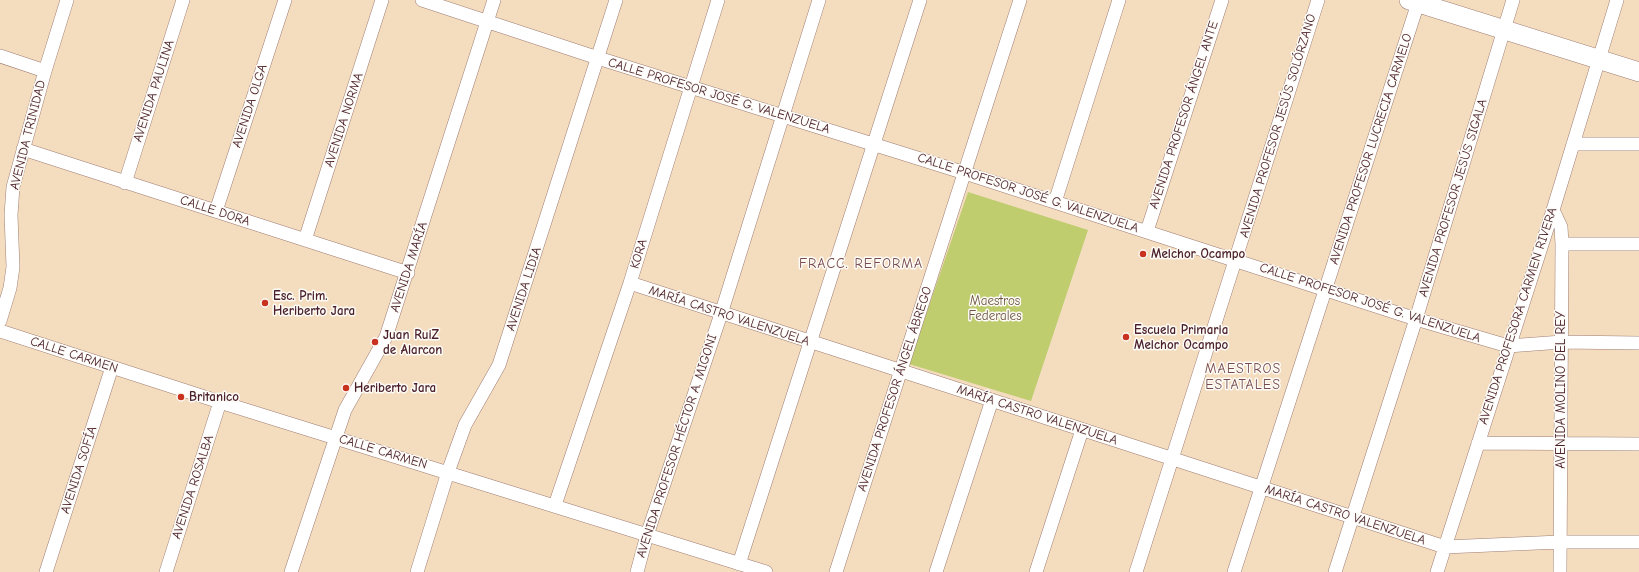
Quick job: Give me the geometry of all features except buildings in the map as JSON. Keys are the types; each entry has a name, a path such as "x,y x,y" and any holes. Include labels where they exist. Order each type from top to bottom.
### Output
{"main road":[{"path":"1415,1 1639,72"}],"street":[{"name":"AVENIDA TRINIDAD","path":"0,320 10,288 13,267 11,215 13,187 45,71 67,0"},
{"name":"AVENIDA PAULINA","path":"125,183 183,0"},
{"name":"AVENIDA OLGA","path":"216,212 285,0"},
{"name":"AVENIDA NORMA","path":"305,240 382,0"},
{"name":"CALLE PROFESOR JOSÉ G. VALENZUELA","path":"422,0 598,58 1147,230 1416,319 1508,346 1562,342 1639,343"},
{"name":"AVENIDA MARÍA","path":"291,572 335,437 352,396 386,337 408,273 494,0"},
{"name":"AVENIDA LIDIA","path":"417,572 448,472 465,425 500,365 616,0"},
{"name":"KORA","path":"555,505 630,283 718,0"},
{"name":"AVENIDA PROFESOR HÉCTOR A. MIGONI","path":"637,572 647,535 721,314 819,0"},
{"path":"739,564 920,0"},
{"name":"AVENIDA PROFESOR ÁNGEL ÁBREGO","path":"836,572 1020,0"},
{"path":"1055,202 1119,0"},
{"name":"AVENIDA PROFESOR ÁNGEL ANTE","path":"1147,230 1222,0"},
{"name":"AVENIDA PROFESOR JESÚS SOLÓRZANO","path":"1136,572 1318,0"},
{"name":"AVENIDA PROFESOR JESÚS SIGALA","path":"1335,572 1416,319 1513,0"},
{"name":"AVENIDA PROFESORA CARMEN RIVERA","path":"1437,572 1508,346 1553,210 1617,0"},
{"name":"AVENIDA PROFESOR LUCRECIA CARMELO","path":"1234,572 1326,290 1415,1"},
{"path":"0,56 45,71"},
{"path":"1573,144 1639,144"},
{"name":"CALLE DORA","path":"23,149 408,273"},
{"name":"AVENIDA MOLINO DEL REY","path":"1553,210 1561,227 1562,244 1560,572"},
{"path":"1562,244 1639,244"},
{"name":"MARÍA CASTRO VALENZUELA","path":"630,283 721,314 901,370 1445,547 1560,542 1639,542"},
{"name":"CALLE CARMEN","path":"0,331 220,402 555,505 766,572"},
{"name":"AVENIDA SOFÍA","path":"46,572 112,367"},
{"path":"936,572 992,400"},
{"name":"AVENIDA ROSALBA","path":"166,572 220,402"},
{"path":"1036,572 1082,430"},
{"path":"1478,443 1639,444"}],"green space":[{"name":"Maestros Federales","path":"968,192 1088,230 1031,401 909,364"}],"place":[{"name":"Melchor Ocampo","path":"1143,254"},
{"name":"Esc. Prim. Heriberto Jara","path":"265,303"},
{"name":"Escuela Primaria Melchor Ocampo","path":"1126,337"},
{"name":"Juan RuiZ de Alarcon","path":"375,342"},
{"name":"Heriberto Jara","path":"346,388"},
{"name":"Britanico","path":"181,397"}],"district":[{"name":"FRACC. REFORMA","path":"861,264"},
{"name":"MAESTROS ESTATALES","path":"1243,378"}]}
